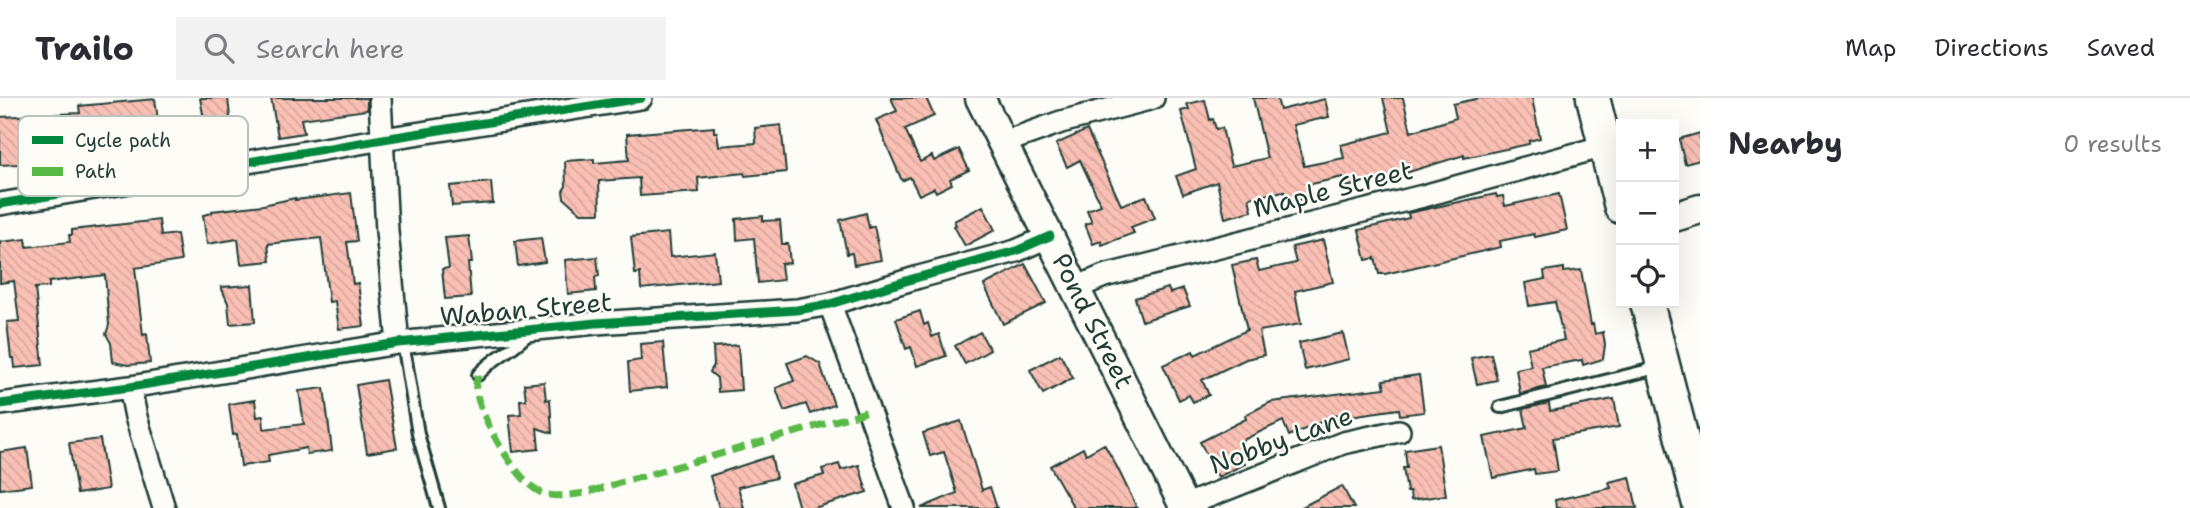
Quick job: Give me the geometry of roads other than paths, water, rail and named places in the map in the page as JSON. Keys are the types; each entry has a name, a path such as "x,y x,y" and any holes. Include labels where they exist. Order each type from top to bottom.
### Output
{"main road":[{"path":"1593,98 1616,188"},
{"path":"1648,308 1700,508"}],"street":[{"path":"380,98 387,232 401,343"},
{"path":"248,162 641,98"},
{"name":"Pond Street","path":"980,98 1184,507"},
{"path":"1002,144 1061,121 1153,98"},
{"name":"Maple Street","path":"1076,288 1104,276 1423,196 1605,146"},
{"path":"0,204 47,196"},
{"path":"1679,215 1700,209"},
{"name":"Waban Street","path":"0,404 130,387 401,343 532,328 761,314 830,304 919,276 1016,251 1050,236"},
{"path":"830,304 904,508"},
{"path":"130,387 136,417 164,508"},
{"name":"Nobby Lane","path":"1184,507 1343,443 1399,431"}],"lane":[{"path":"478,374 517,345 532,328"},
{"path":"401,343 418,434 439,508"},
{"path":"1500,407 1664,367"}]}
